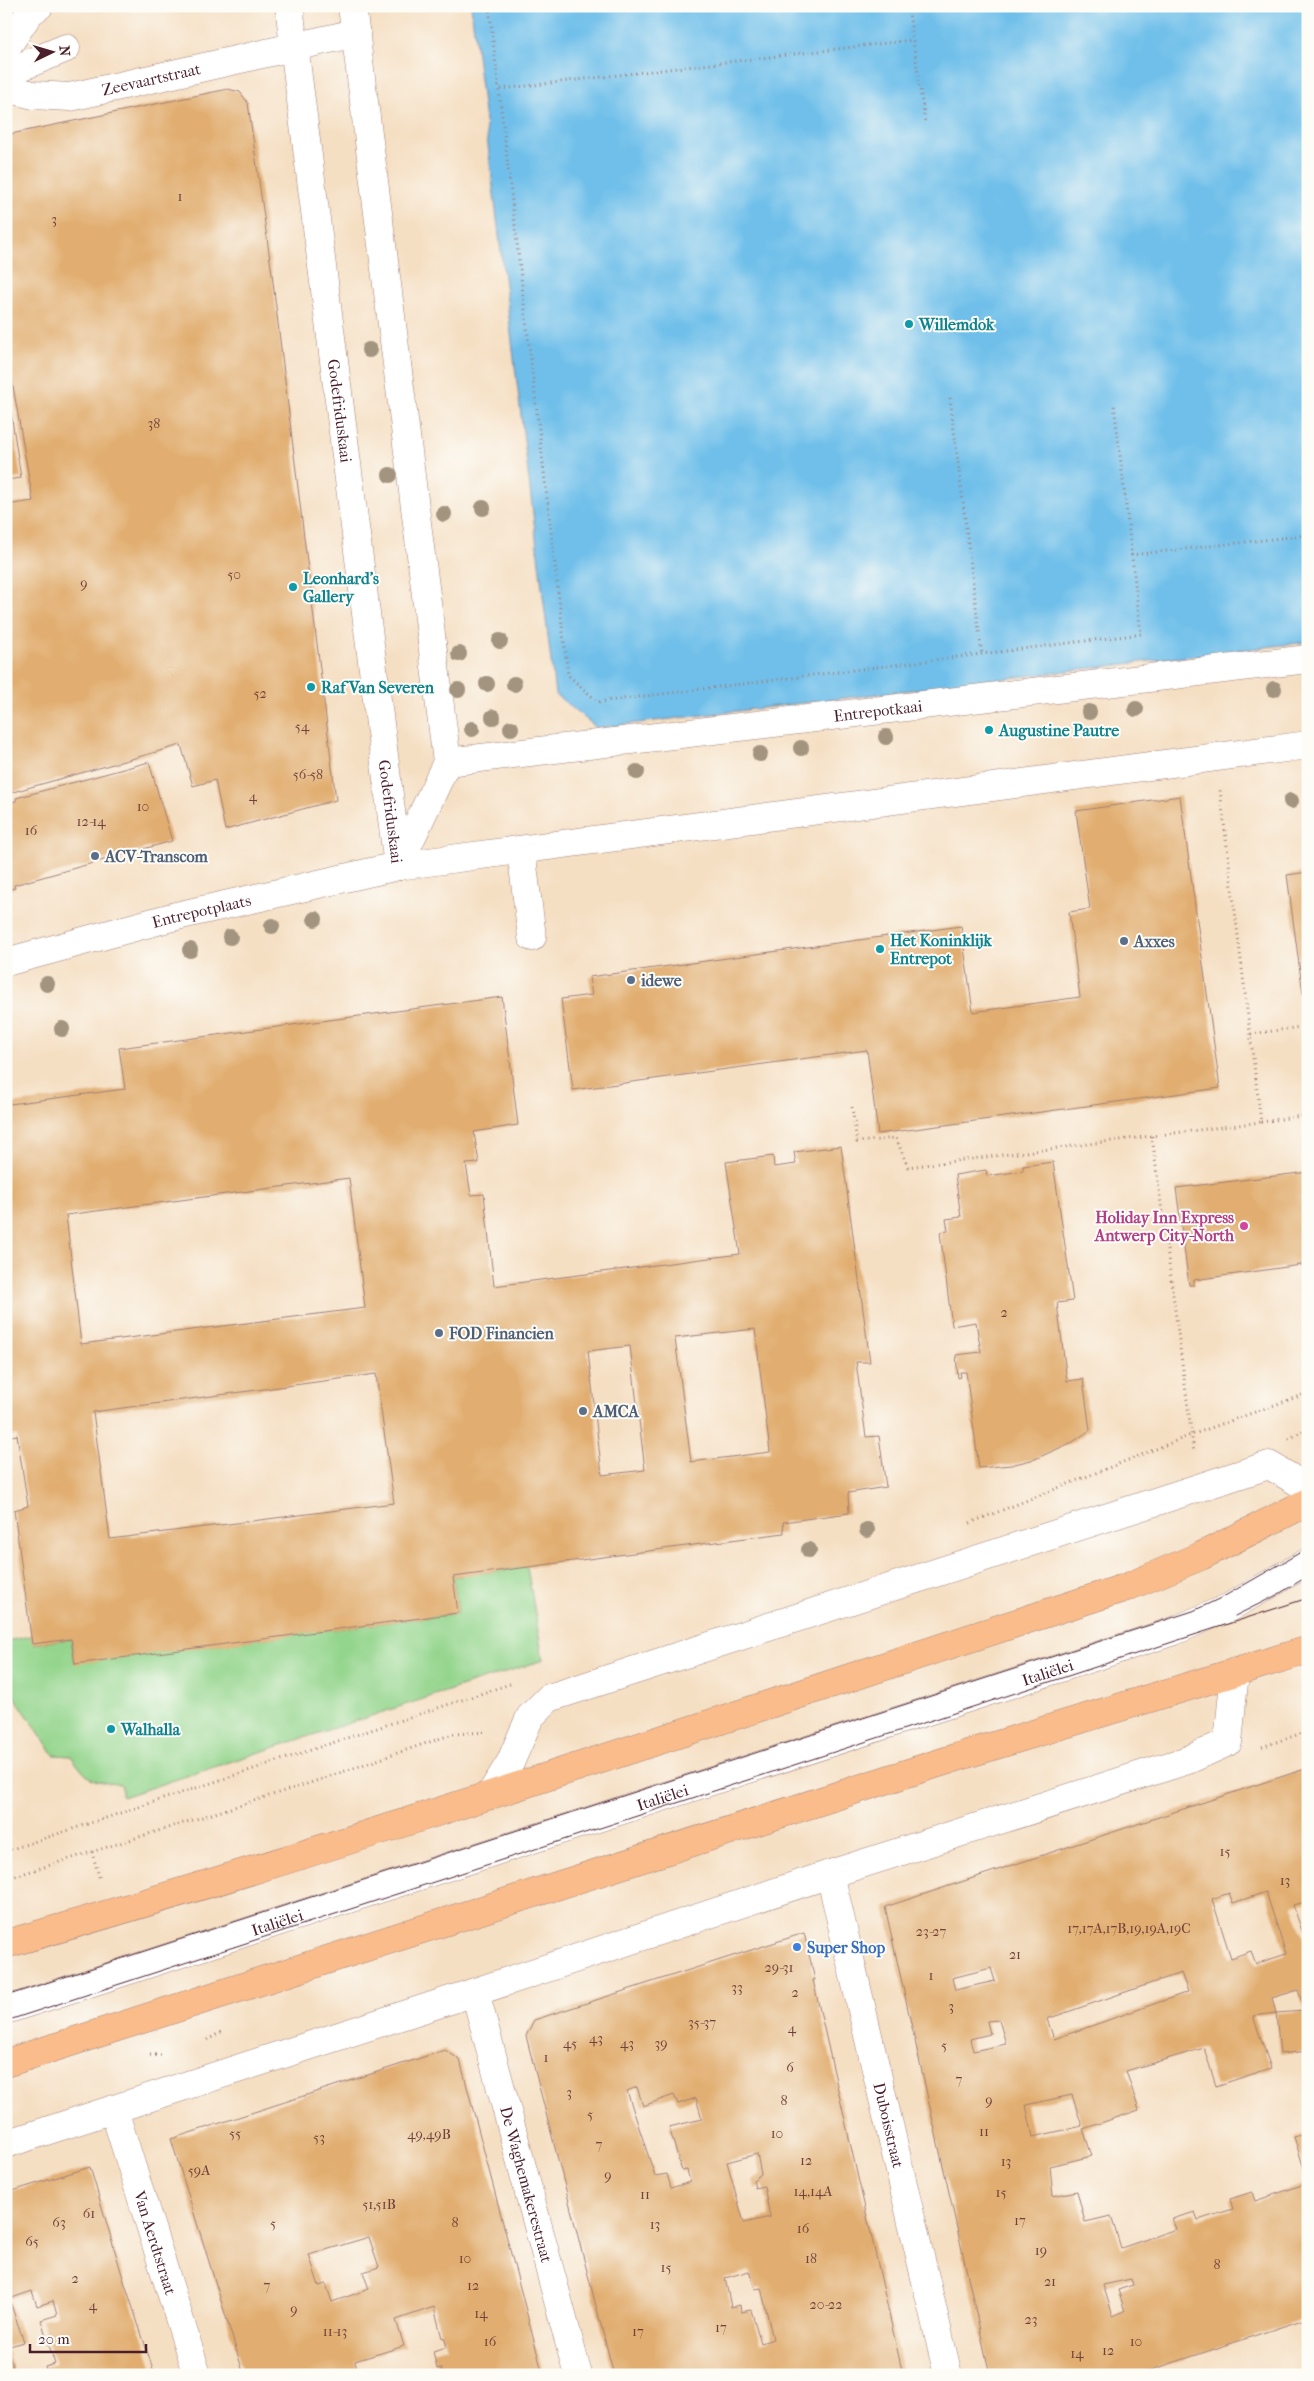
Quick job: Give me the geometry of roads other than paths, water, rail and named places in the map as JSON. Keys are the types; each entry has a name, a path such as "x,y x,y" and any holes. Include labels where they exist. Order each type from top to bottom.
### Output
{"main road":[{"path":"6,1944 109,1914 490,1794 1127,1587 1201,1556 1308,1502"},
{"path":"6,2063 967,1754 1308,1650"}],"street":[{"path":"6,48 30,12 39,6"},
{"name":"Godefriduskaai","path":"289,6 398,866"},
{"path":"352,6 447,762"},
{"name":"Zeevaartstraat","path":"6,88 33,95 70,97 356,33"},
{"path":"6,73 66,48"},
{"name":"Entrepotkaai","path":"447,762 1308,659"},
{"path":"398,866 1308,746"},
{"name":"Godefriduskaai","path":"398,866 447,762"},
{"path":"521,850 532,937"},
{"name":"Entrepotplaats","path":"6,962 172,917 398,866"},
{"path":"490,1794 510,1763 530,1717 549,1698 1268,1465 1308,1488"},
{"name":"Italiëlei","path":"6,2010 1174,1631 1228,1608 1308,1562"},
{"path":"6,2144 475,1992 830,1874 1188,1760 1228,1742 1235,1672"},
{"name":"Duboisstraat","path":"830,1874 948,2375"},
{"name":"De Waghemakerestraat","path":"475,1992 578,2375"},
{"name":"Van Aerdtstraat","path":"114,2110 197,2375"}],"water":[{"name":"Willemdok","path":"471,6 1308,6 1308,642 597,728 555,694"}],"tram line":[{"path":"6,1996 1193,1611 1223,1597 1308,1548"},
{"path":"1235,1616 1277,1595 1308,1576"},
{"path":"6,2021 1308,1598"}],"place":[{"name":"Willemdok","path":"909,324"},
{"name":"Leonhard's Gallery","path":"293,587"},
{"name":"Raf Van Severen","path":"311,687"},
{"name":"Augustine Pautre","path":"989,730"},
{"name":"ACV-Transcom","path":"95,856"},
{"name":"Axxes","path":"1124,941"},
{"name":"Het Koninklijk Entrepot","path":"880,949"},
{"name":"idewe","path":"631,980"},
{"name":"Holiday Inn Express Antwerp City-North","path":"1244,1226"},
{"name":"FOD Financien","path":"439,1333"},
{"name":"AMCA","path":"583,1411"},
{"name":"Walhalla","path":"111,1729"},
{"name":"Super Shop","path":"797,1947"}]}
